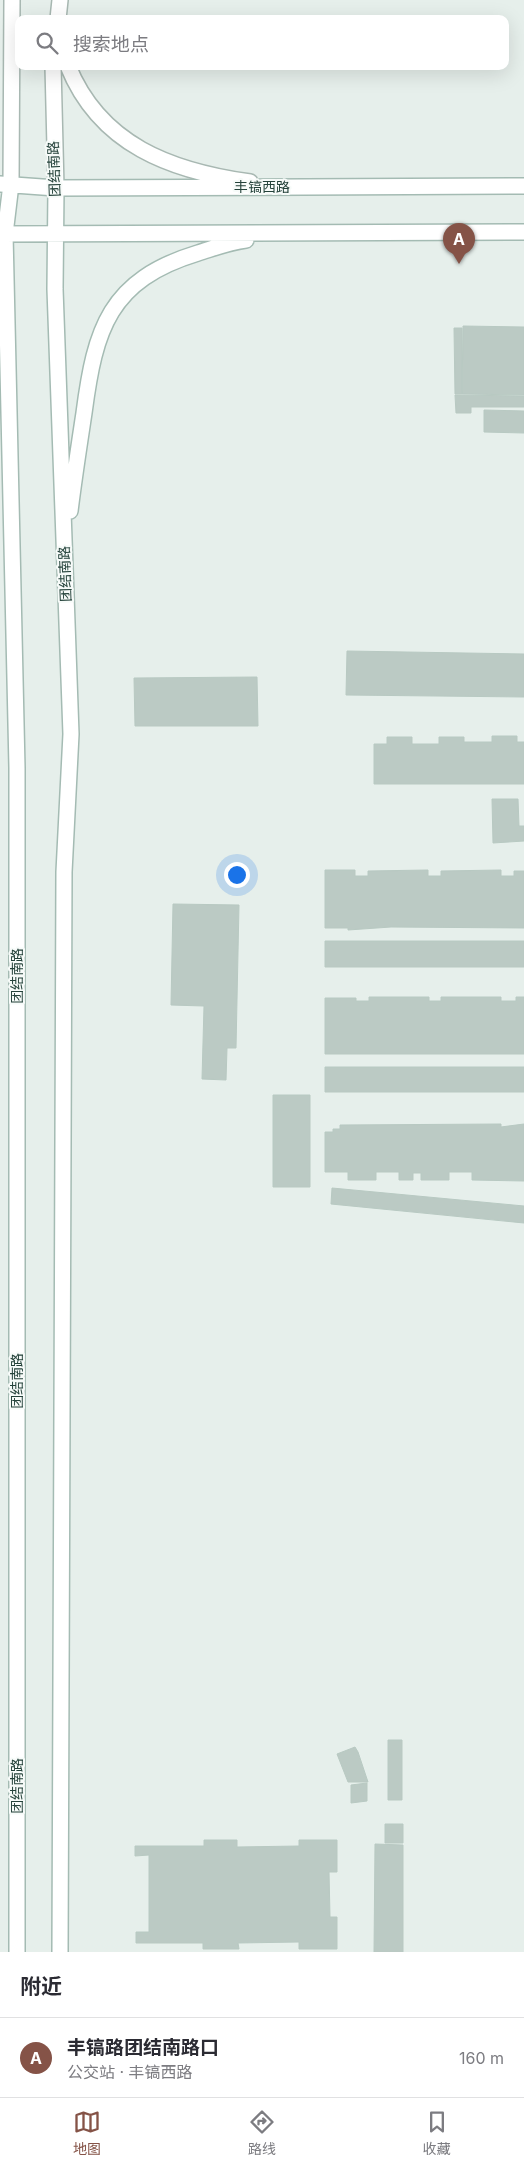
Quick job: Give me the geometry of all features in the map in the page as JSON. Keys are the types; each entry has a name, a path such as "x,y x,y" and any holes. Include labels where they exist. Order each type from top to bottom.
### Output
{"main road":[{"name":"团结南路","path":"12,0 3,234 17,768 17,1952"},
{"name":"团结南路","path":"53,70 56,188 55,233 71,734 64,872 60,1952"},
{"path":"70,70 79,91 95,112 117,135 156,158 215,177 279,186"},
{"name":"丰镐西路","path":"6,184 56,188 524,186"},
{"path":"3,234 524,232"},
{"path":"64,552 90,366 103,326 115,307 150,272 174,260 234,241 297,233"},
{"path":"0,495 11,548"}],"building":[{"path":"463,326 524,327 524,395 462,394"},
{"path":"454,328 462,328 462,394 455,394"},
{"path":"455,395 524,396 524,407 471,407 471,413 456,413"},
{"path":"484,410 524,411 524,433 484,432"},
{"path":"347,651 524,654 524,697 346,695"},
{"path":"257,677 258,726 135,726 134,678"},
{"path":"492,736 517,736 517,742 524,742 524,784 374,784 374,744 387,744 387,737 412,737 412,744 439,744 439,737 464,737 464,742 492,742"},
{"path":"492,799 518,799 519,826 524,826 524,841 493,843"},
{"path":"325,870 355,870 355,876 368,876 368,871 428,870 428,876 441,876 441,871 501,870 501,876 514,876 514,871 524,871 524,928 391,927 348,930 348,928 325,928"},
{"path":"173,904 239,905 236,1048 227,1048 226,1080 202,1079 204,1006 171,1005"},
{"path":"325,941 524,941 524,967 325,967"},
{"path":"369,997 429,997 429,1001 441,1001 441,997 501,997 501,1001 516,1001 516,997 524,997 524,1054 325,1054 325,998 356,998 356,1001 369,1001"},
{"path":"325,1067 524,1067 524,1092 325,1092"},
{"path":"273,1095 310,1095 310,1187 273,1187"},
{"path":"501,1124 501,1127 524,1124 524,1181 472,1180 472,1172 449,1172 449,1180 421,1180 421,1173 413,1173 413,1180 399,1180 399,1172 376,1172 376,1180 348,1180 348,1172 325,1172 325,1132 333,1132 333,1129 340,1129 340,1125"},
{"path":"332,1188 524,1206 524,1223 331,1204"},
{"path":"388,1740 402,1740 402,1800 388,1800"},
{"path":"355,1747 368,1782 348,1782 337,1754"},
{"path":"367,1783 367,1801 351,1803 351,1785"},
{"path":"385,1824 403,1824 403,1843 385,1843"},
{"path":"204,1840 237,1840 237,1847 299,1846 299,1840 337,1840 337,1872 329,1872 330,1917 337,1917 337,1949 299,1949 299,1942 238,1943 239,1949 203,1949 203,1943 136,1943 136,1932 149,1932 149,1855 135,1856 135,1846 204,1846"},
{"path":"375,1844 403,1845 403,1952 374,1952"}],"place":[{"name":"丰镐路团结南路口","path":"459,264"}]}
